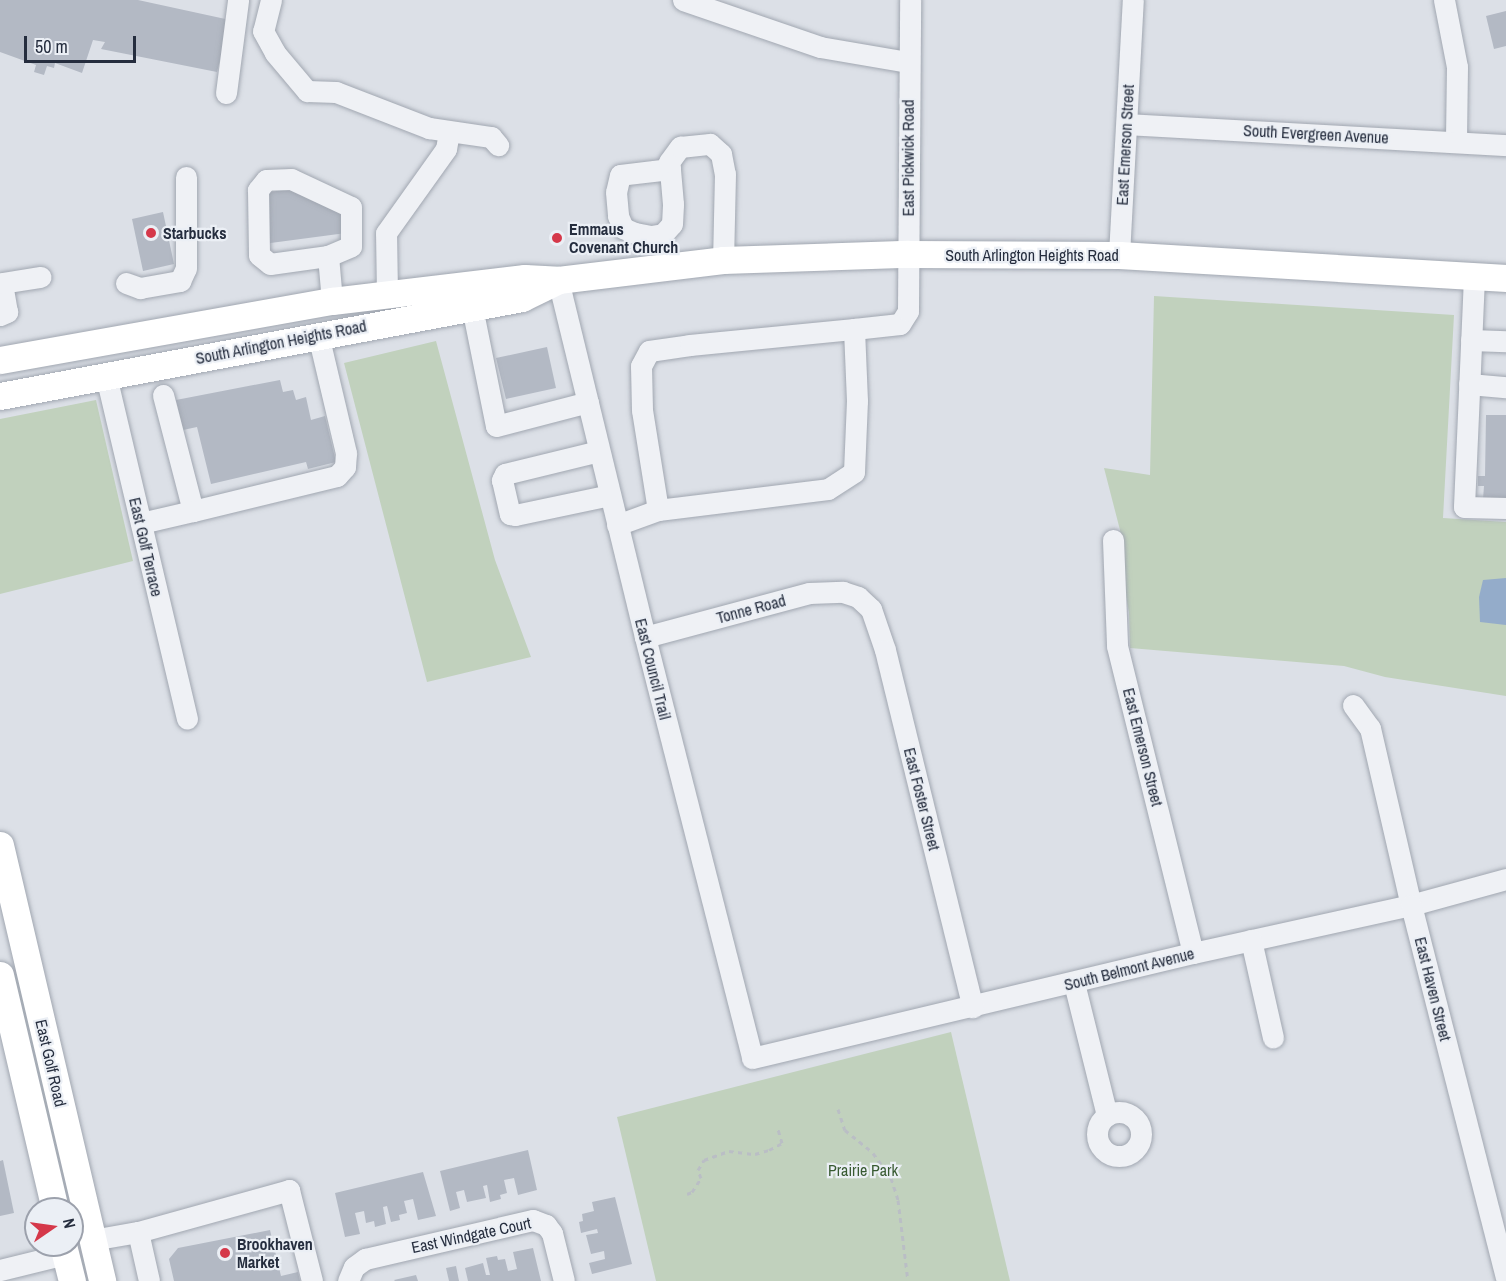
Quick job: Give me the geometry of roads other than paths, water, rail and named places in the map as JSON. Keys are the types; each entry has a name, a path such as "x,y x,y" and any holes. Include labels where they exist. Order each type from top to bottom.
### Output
{"main road":[{"name":"South Arlington Heights Road","path":"1,355 333,301 525,278 558,280 723,260 908,254 1119,255 1506,278"},
{"name":"South Arlington Heights Road","path":"0,396 522,298 558,280"},
{"name":"East Golf Road","path":"0,845 102,1281"},
{"name":"East Golf Road","path":"0,975 52,1197"},
{"path":"66,1257 72,1281"}],"street":[{"path":"226,93 238,0"},
{"path":"272,0 263,31 275,52 307,91 336,92 429,128 491,137 498,146"},
{"path":"683,0 820,47 908,62"},
{"name":"East Pickwick Road","path":"854,329 900,324 908,311 910,0"},
{"name":"East Emerson Street","path":"1119,255 1133,0"},
{"path":"1444,0 1457,67 1456,141"},
{"name":"South Evergreen Avenue","path":"1126,124 1506,145"},
{"path":"387,294 386,233 446,149 450,132"},
{"path":"670,169 620,176 616,192 618,216 624,228 635,233 663,234 672,224 673,204 670,169 669,162 680,147 710,144 721,154 725,174 723,260"},
{"path":"126,283 140,288 180,280 186,268 186,177"},
{"path":"291,179 351,207 351,246 328,256 270,264 259,255 258,190 266,180 291,179"},
{"path":"655,235 658,268"},
{"path":"328,256 333,301"},
{"path":"1474,276 1464,507 1506,508"},
{"path":"0,315 7,312 1,282 41,277"},
{"name":"East Council Trail","path":"558,280 617,525 752,1058"},
{"path":"472,307 496,426 588,402"},
{"path":"617,525 658,510 828,489 854,471 857,401 854,329 649,351 641,366 642,410 658,510"},
{"path":"141,523 337,476 345,466 346,453 318,335"},
{"path":"1471,340 1506,341"},
{"name":"East Golf Terrace","path":"106,376 186,718"},
{"path":"1469,384 1506,387"},
{"path":"163,395 193,511"},
{"path":"599,451 505,474 502,480 510,513 515,515 610,495"},
{"name":"East Emerson Street","path":"1113,540 1114,615 1117,646 1193,953"},
{"name":"Tonne Road","path":"645,637 810,593 843,592 858,597"},
{"name":"East Foster Street","path":"858,597 871,609 885,650 973,1007"},
{"name":"East Haven Street","path":"1353,705 1370,728 1411,905 1506,1277"},
{"name":"South Belmont Avenue","path":"752,1058 1193,953 1411,905 1506,879"},
{"path":"1251,940 1273,1038"},
{"path":"1074,983 1107,1115"},
{"path":"92,1240 138,1232 289,1190 312,1281"},
{"name":"East Windgate Court","path":"348,1281 354,1267 365,1259 533,1220 546,1225 552,1233 564,1281"},
{"path":"138,1232 149,1281"},
{"path":"0,1270 42,1257"}],"water":[{"path":"1506,578 1506,625 1480,622 1479,597 1483,580"}],"place":[{"name":"Starbucks","path":"151,233"},
{"name":"Emmaus Covenant Church","path":"557,238"},
{"name":"Brookhaven Market","path":"225,1253"}],"park label":[{"name":"Prairie Park","path":"863,1170"}]}
